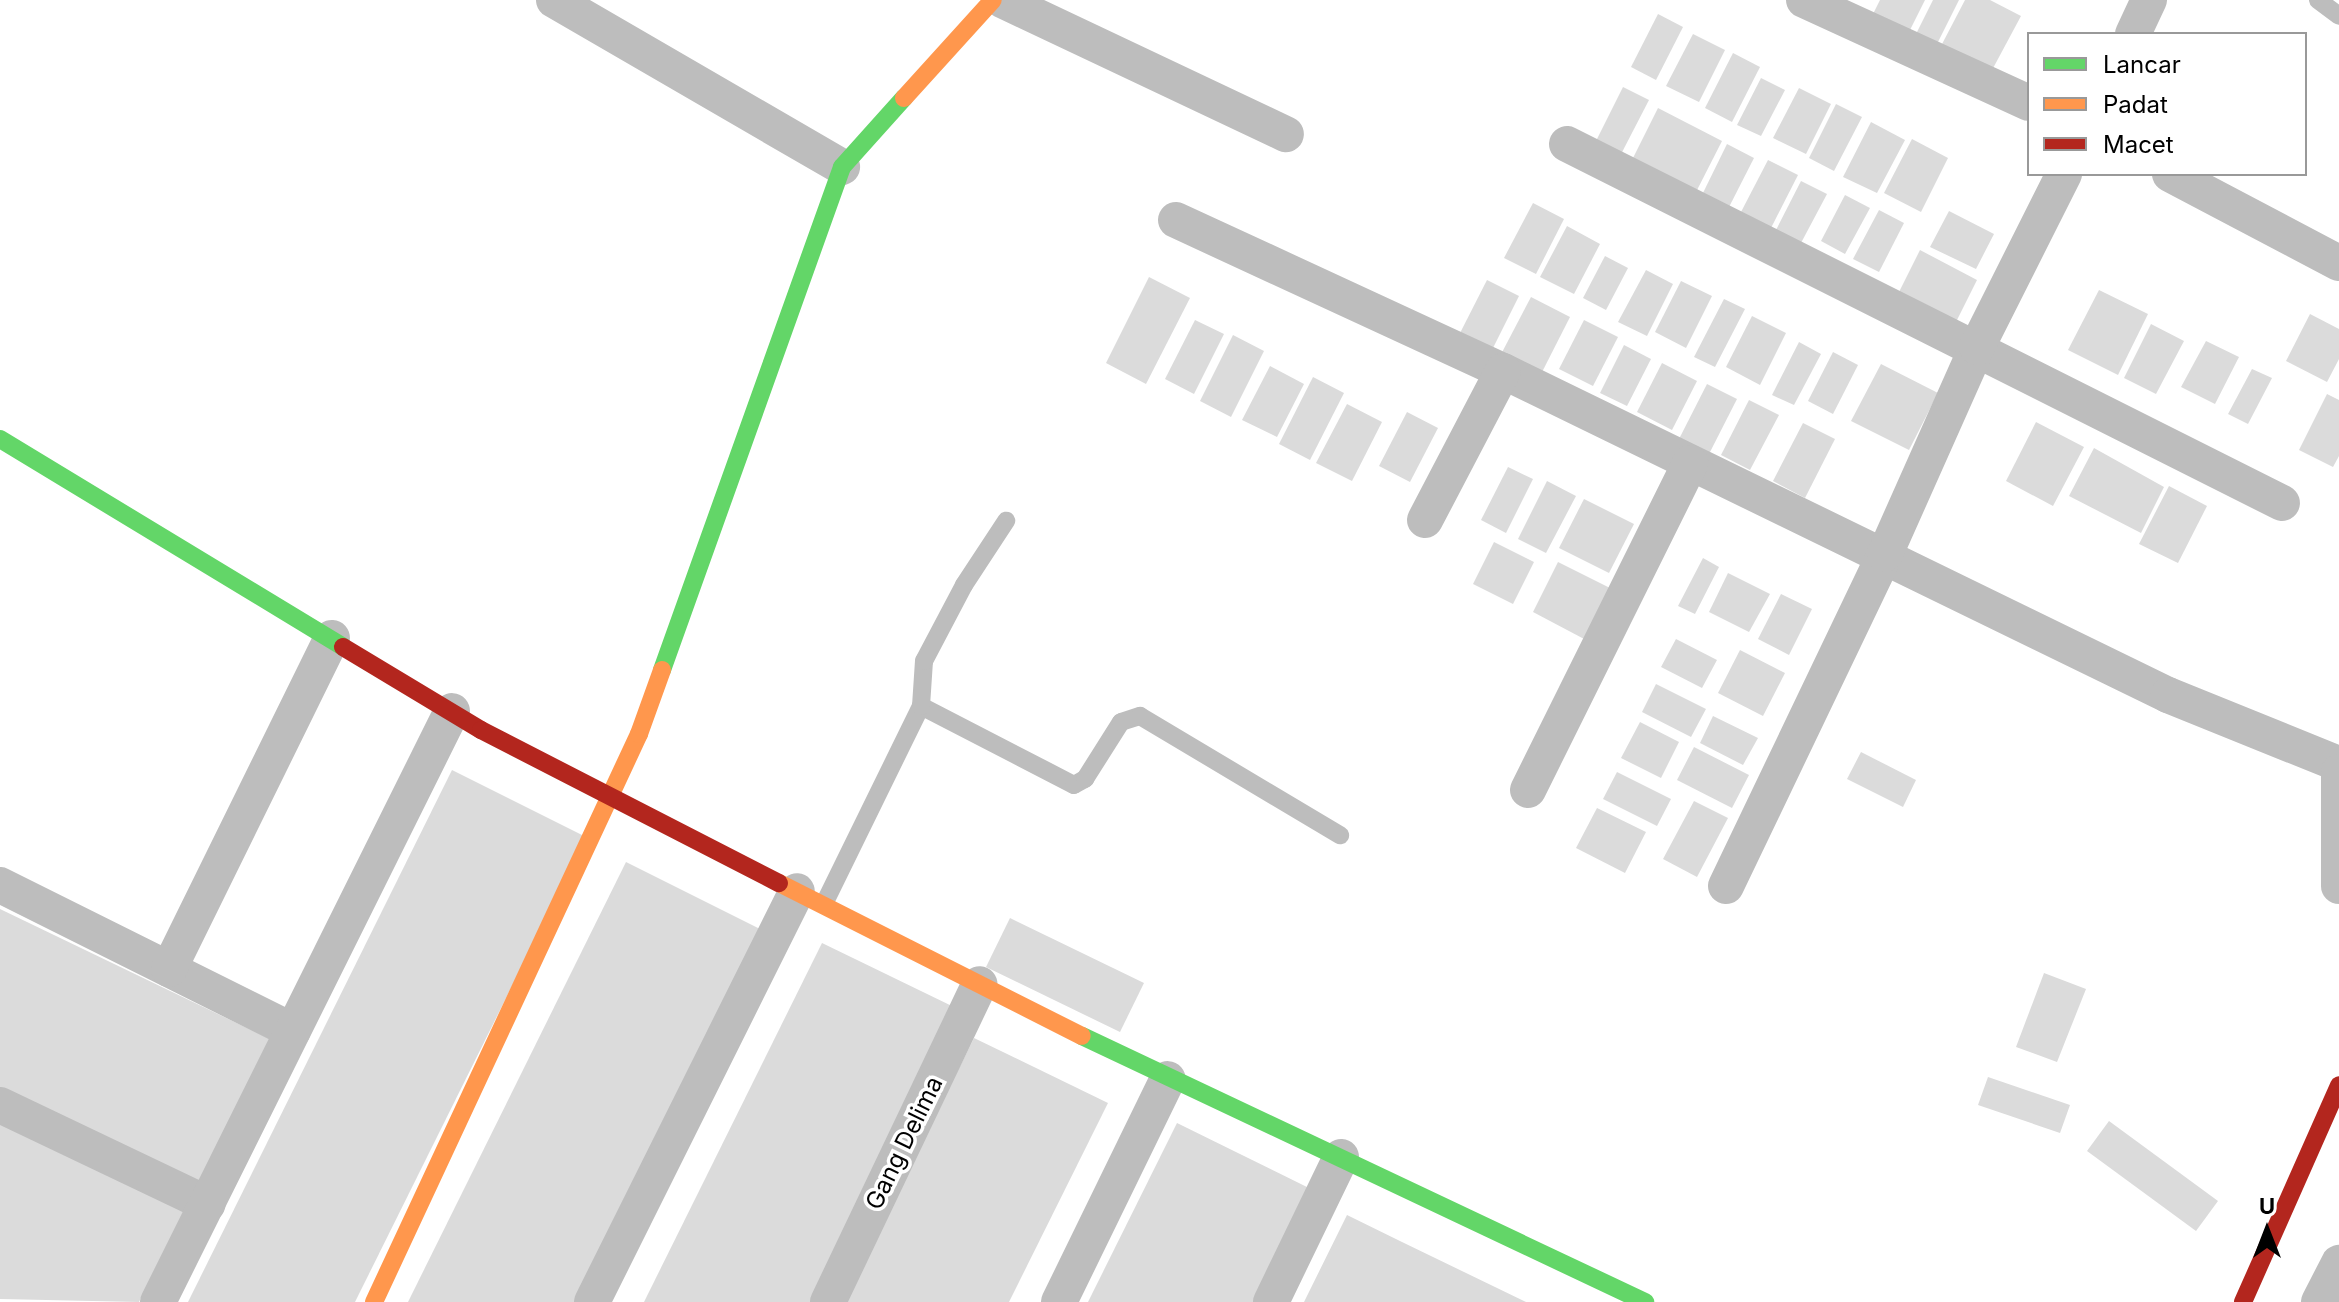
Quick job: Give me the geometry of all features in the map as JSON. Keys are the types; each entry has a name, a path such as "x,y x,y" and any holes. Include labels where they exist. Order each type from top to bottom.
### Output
{"street":[{"path":"554,0 842,167"},
{"path":"374,1302 612,799 701,573 842,167 993,0"},
{"path":"1002,0 1286,134"},
{"path":"1804,0 2027,102"},
{"path":"2134,32 2149,0"},
{"path":"1567,144 1977,347 2282,503"},
{"path":"1726,886 1885,554 1977,347 2063,176"},
{"path":"2174,176 2339,263"},
{"path":"1176,220 1503,371 1885,554 2168,695 2339,764"},
{"path":"1425,520 1503,371"},
{"path":"0,439 452,711 612,799 1168,1079 1341,1157 1645,1302"},
{"path":"1528,790 1690,463"},
{"path":"169,969 332,638"},
{"path":"158,1302 452,711"},
{"path":"2339,772 2339,886"},
{"path":"0,885 293,1031"},
{"path":"592,1302 810,898"},
{"name":"Gang Delima","path":"828,1302 980,984"},
{"path":"1059,1302 1168,1079"},
{"path":"2243,1302 2339,1085"},
{"path":"0,1105 208,1204"},
{"path":"1271,1302 1341,1157"},
{"path":"2319,1302 2339,1263"}],"lane":[{"path":"2318,0 2339,16"},
{"path":"810,898 921,706 924,661 964,585 1006,521"},
{"path":"921,706 1074,785 1085,779 1121,722 1140,716 1340,835"}],"building":[{"path":"1880,0 1925,0 1905,40 1869,22"},
{"path":"1933,0 1959,0 1933,52 1912,42"},
{"path":"1965,0 1990,0 2021,16 1991,72 1941,46"},
{"path":"1658,14 1683,27 1656,80 1631,67"},
{"path":"1693,34 1725,50 1699,102 1666,86"},
{"path":"1733,53 1760,67 1732,122 1705,108"},
{"path":"1761,78 1785,90 1761,136 1737,125"},
{"path":"1623,87 1649,100 1618,160 1593,147"},
{"path":"1799,88 1831,104 1806,154 1773,138"},
{"path":"1836,104 1862,117 1834,171 1809,158"},
{"path":"1658,108 1722,141 1694,196 1628,168"},
{"path":"1871,122 1905,140 1877,193 1843,177"},
{"path":"1912,139 1948,158 1921,212 1884,193"},
{"path":"1727,144 1754,158 1727,211 1701,197"},
{"path":"1768,160 1798,175 1771,228 1741,212"},
{"path":"1801,181 1827,194 1801,243 1776,230"},
{"path":"1845,195 1870,208 1845,254 1821,241"},
{"path":"1533,203 1564,219 1536,274 1504,258"},
{"path":"1879,210 1904,223 1879,272 1853,259"},
{"path":"1949,211 1994,234 1976,269 1930,247"},
{"path":"1567,226 1600,244 1574,294 1540,277"},
{"path":"1920,250 1977,280 1954,326 1897,296"},
{"path":"1605,256 1628,268 1606,310 1583,298"},
{"path":"1646,270 1673,284 1647,336 1618,322"},
{"path":"1149,277 1190,298 1146,384 1106,363"},
{"path":"1487,280 1519,296 1490,354 1458,337"},
{"path":"1681,281 1712,296 1686,348 1655,332"},
{"path":"2099,290 2148,314 2118,375 2068,350"},
{"path":"1531,297 1570,317 1538,380 1498,360"},
{"path":"1724,299 1745,309 1715,367 1694,357"},
{"path":"2310,314 2339,329 2339,359 2327,382 2286,361"},
{"path":"1752,316 1786,333 1760,385 1726,367"},
{"path":"1195,320 1224,334 1194,394 1165,379"},
{"path":"1584,320 1618,337 1593,386 1559,369"},
{"path":"2151,324 2184,341 2156,394 2124,378"},
{"path":"1233,335 1264,351 1231,417 1200,401"},
{"path":"2206,341 2239,357 2215,404 2181,387"},
{"path":"1799,342 1821,354 1794,405 1772,395"},
{"path":"1624,345 1651,359 1627,406 1600,393"},
{"path":"1833,352 1858,365 1833,414 1808,401"},
{"path":"1662,363 1697,381 1672,430 1637,412"},
{"path":"1881,364 1938,393 1909,450 1851,421"},
{"path":"1270,366 1304,384 1277,437 1242,420"},
{"path":"2252,369 2272,378 2248,424 2228,414"},
{"path":"1313,377 1344,393 1310,460 1279,444"},
{"path":"1707,384 1737,399 1709,454 1679,439"},
{"path":"2327,394 2339,400 2339,456 2333,467 2299,450"},
{"path":"1749,400 1779,415 1750,470 1721,455"},
{"path":"1347,404 1382,422 1352,481 1316,463"},
{"path":"1407,412 1438,428 1410,482 1379,466"},
{"path":"2036,422 2084,447 2053,506 2006,481"},
{"path":"1803,423 1835,439 1805,498 1773,481"},
{"path":"2094,448 2164,487 2141,533 2069,496"},
{"path":"1508,467 1533,479 1506,533 1481,520"},
{"path":"1547,481 1576,496 1546,553 1518,539"},
{"path":"2169,486 2207,506 2178,563 2139,544"},
{"path":"1584,499 1634,524 1609,573 1559,548"},
{"path":"1494,542 1534,562 1513,604 1473,584"},
{"path":"1703,558 1719,567 1695,614 1678,606"},
{"path":"1558,562 1612,589 1586,640 1533,612"},
{"path":"1728,573 1770,594 1749,632 1709,612"},
{"path":"1781,594 1812,609 1789,655 1758,639"},
{"path":"1676,639 1717,660 1702,688 1661,667"},
{"path":"1740,650 1785,673 1763,716 1718,693"},
{"path":"1656,684 1706,709 1691,737 1642,712"},
{"path":"1713,716 1758,738 1743,765 1700,743"},
{"path":"1640,722 1679,742 1661,778 1621,758"},
{"path":"1694,747 1749,775 1732,808 1677,780"},
{"path":"1861,752 1916,780 1903,807 1847,779"},
{"path":"452,770 586,837 355,1302 188,1302"},
{"path":"1617,772 1671,799 1657,826 1603,799"},
{"path":"1694,801 1728,818 1697,877 1663,859"},
{"path":"1597,808 1646,832 1625,873 1576,848"},
{"path":"626,862 760,929 575,1302 408,1302"},
{"path":"0,909 274,1041 201,1190 0,1093"},
{"path":"1010,918 1144,983 1120,1032 986,967"},
{"path":"822,943 956,1008 840,1243 810,1302 644,1302"},
{"path":"2044,973 2086,989 2057,1062 2016,1047"},
{"path":"974,1038 1108,1103 1009,1302 842,1302"},
{"path":"1988,1077 2070,1105 2060,1133 1978,1105"},
{"path":"0,1114 187,1205 139,1302 0,1299"},
{"path":"2109,1121 2218,1201 2196,1231 2087,1151"},
{"path":"1177,1123 1311,1189 1255,1302 1088,1302"},
{"path":"1347,1215 1402,1242 1526,1302 1304,1302"}],"traffic: fast":[{"path":"662,670 842,167 904,98"},
{"path":"0,439 343,647"},
{"path":"1082,1036 1645,1302"}],"traffic: slow":[{"path":"904,98 993,0"},
{"path":"374,1302 639,734 662,670"},
{"path":"779,883 1082,1036"}],"traffic: jam":[{"path":"343,647 481,730 779,883"},
{"path":"2243,1302 2339,1085"}]}
